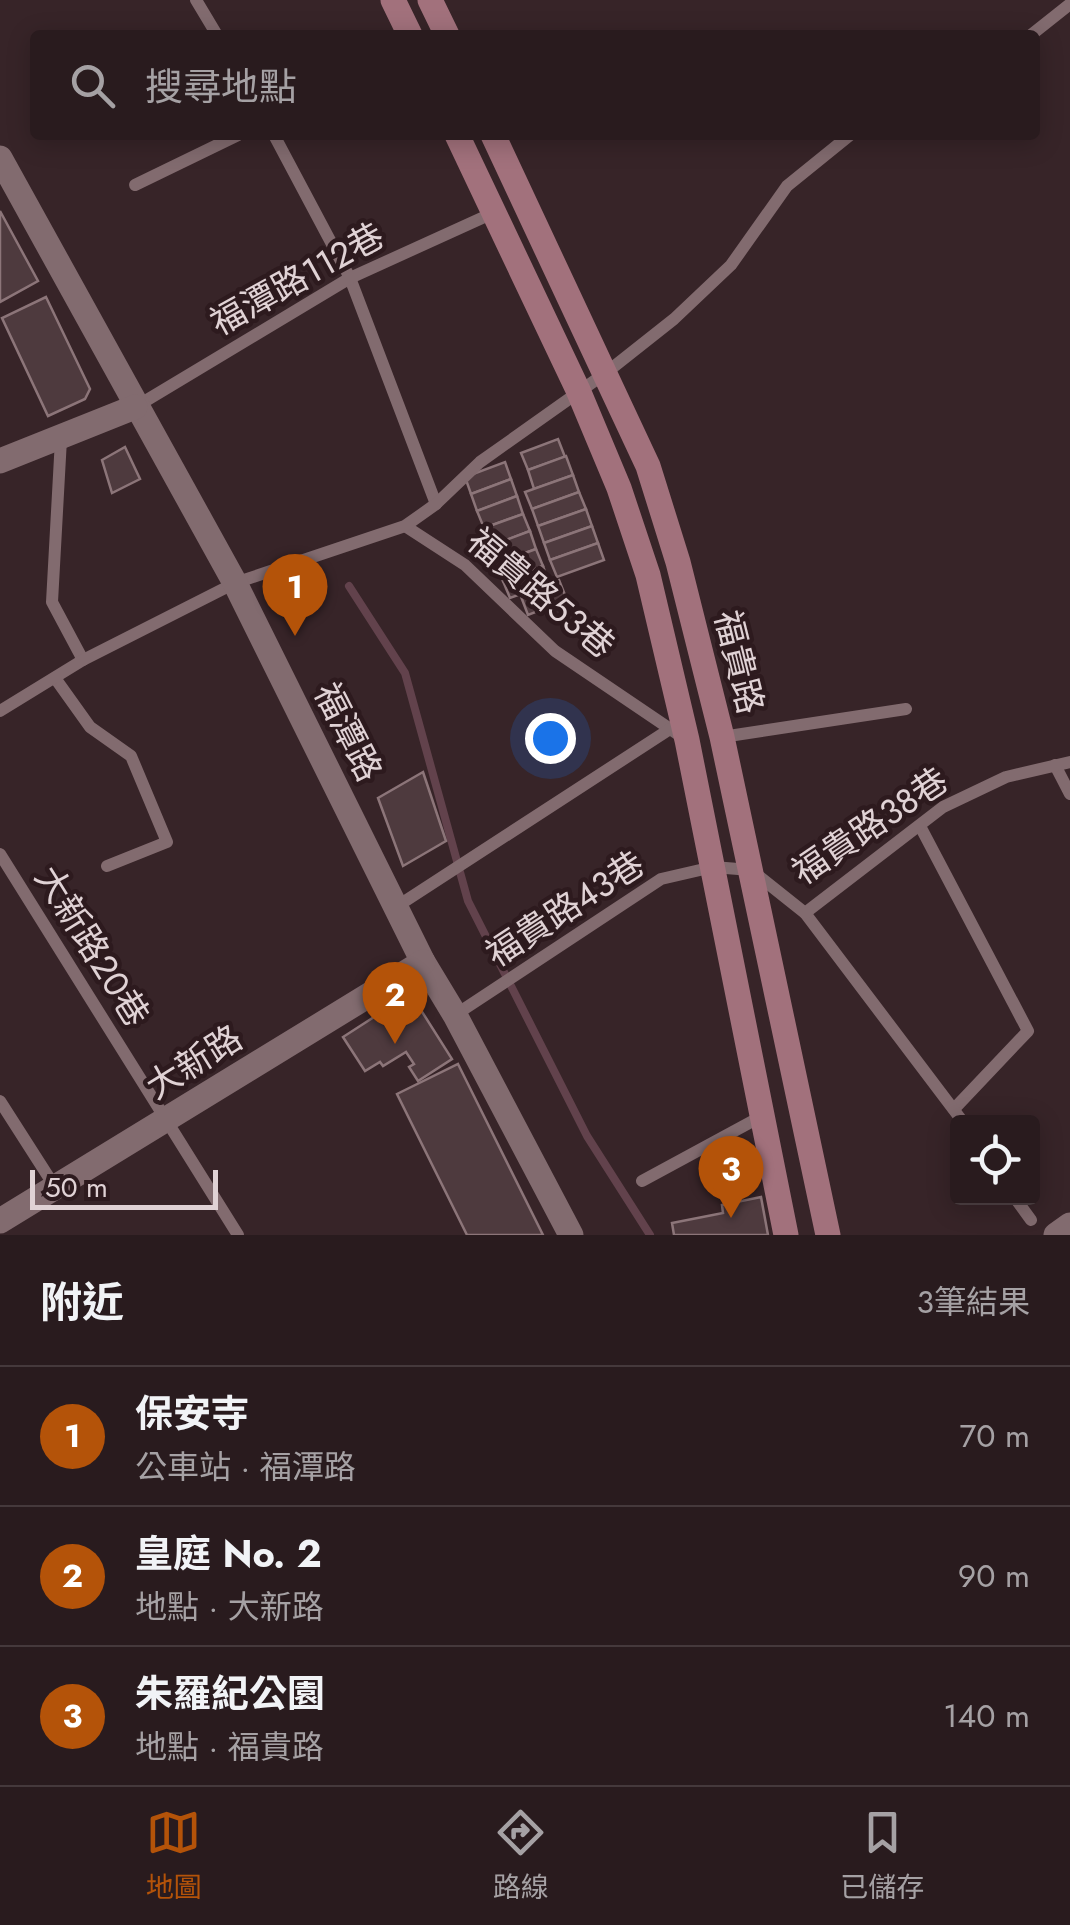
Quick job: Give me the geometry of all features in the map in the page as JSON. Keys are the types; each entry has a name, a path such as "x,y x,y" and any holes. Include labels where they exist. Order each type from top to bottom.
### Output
{"street":[{"path":"393,0 408,30"},
{"path":"430,0 444,30"},
{"name":"福貴路","path":"459,140 578,390 619,488 648,575 786,1235"},
{"name":"福貴路","path":"495,140 648,466 678,562 722,738 828,1235"},
{"name":"福潭路","path":"0,158 235,583 423,962 571,1235"},
{"path":"0,461 135,407"},
{"name":"大新路","path":"0,1221 423,962"},
{"path":"1056,1235 1070,1226"}],"lane":[{"path":"196,0 213,30"},
{"path":"1037,30 1070,4"},
{"path":"135,185 228,140"},
{"path":"277,140 350,278 436,504"},
{"path":"0,712 83,660 235,583 406,526 480,462 674,319 730,265 787,186 844,140"},
{"name":"福潭路112巷","path":"135,407 350,278 494,212"},
{"path":"61,439 52,602 83,660"},
{"name":"福貴路53巷","path":"406,526 465,565 555,652 679,734"},
{"path":"55,678 90,727 130,756 167,842 107,866"},
{"path":"722,738 906,709"},
{"path":"396,906 679,734"},
{"name":"福貴路38巷","path":"712,868 751,870 805,912 943,806 1006,778 1070,762"},
{"path":"1055,766 1070,794"},
{"path":"920,826 1028,1031 954,1109"},
{"name":"大新路20巷","path":"0,854 238,1235"},
{"name":"福貴路43巷","path":"455,1015 661,878 712,868"},
{"path":"805,912 959,1115"},
{"path":"0,1101 55,1187"},
{"path":"642,1181 762,1116"},
{"path":"1020,1205 1031,1220"}],"building":[{"path":"0,211 38,281 0,302"},
{"path":"46,297 90,389 85,399 48,416 2,318"},
{"path":"558,439 565,457 528,470 521,453"},
{"path":"125,447 140,479 112,493 102,460"},
{"path":"566,456 573,475 534,489 528,470"},
{"path":"505,462 511,479 471,494 465,477"},
{"path":"573,475 579,492 532,509 525,492"},
{"path":"511,479 517,496 477,511 471,494"},
{"path":"579,492 586,509 538,526 532,509"},
{"path":"517,496 523,514 484,528 477,511"},
{"path":"586,509 592,526 544,543 538,526"},
{"path":"523,514 530,531 490,546 484,528"},
{"path":"592,526 598,543 550,560 544,543"},
{"path":"530,531 536,549 497,563 490,546"},
{"path":"598,543 604,560 557,577 550,560"},
{"path":"536,549 543,566 503,581 497,563"},
{"path":"543,566 549,584 510,598 503,581"},
{"path":"559,580 567,600 528,615 520,594"},
{"path":"423,772 446,841 403,866 378,798"},
{"path":"402,999 412,1000 419,1007 452,1059 418,1081 406,1052 383,1066 380,1062 365,1071 343,1037"},
{"path":"458,1064 543,1235 467,1235 397,1094"},
{"path":"761,1197 768,1235 674,1235 672,1223 723,1213 722,1205"}],"waterway":[{"path":"349,586 405,673 468,901 587,1136 650,1235"}],"place":[{"name":"保安寺","path":"295,636"},
{"name":"皇庭 No. 2","path":"395,1044"},
{"name":"朱羅紀公園","path":"731,1218"}]}
